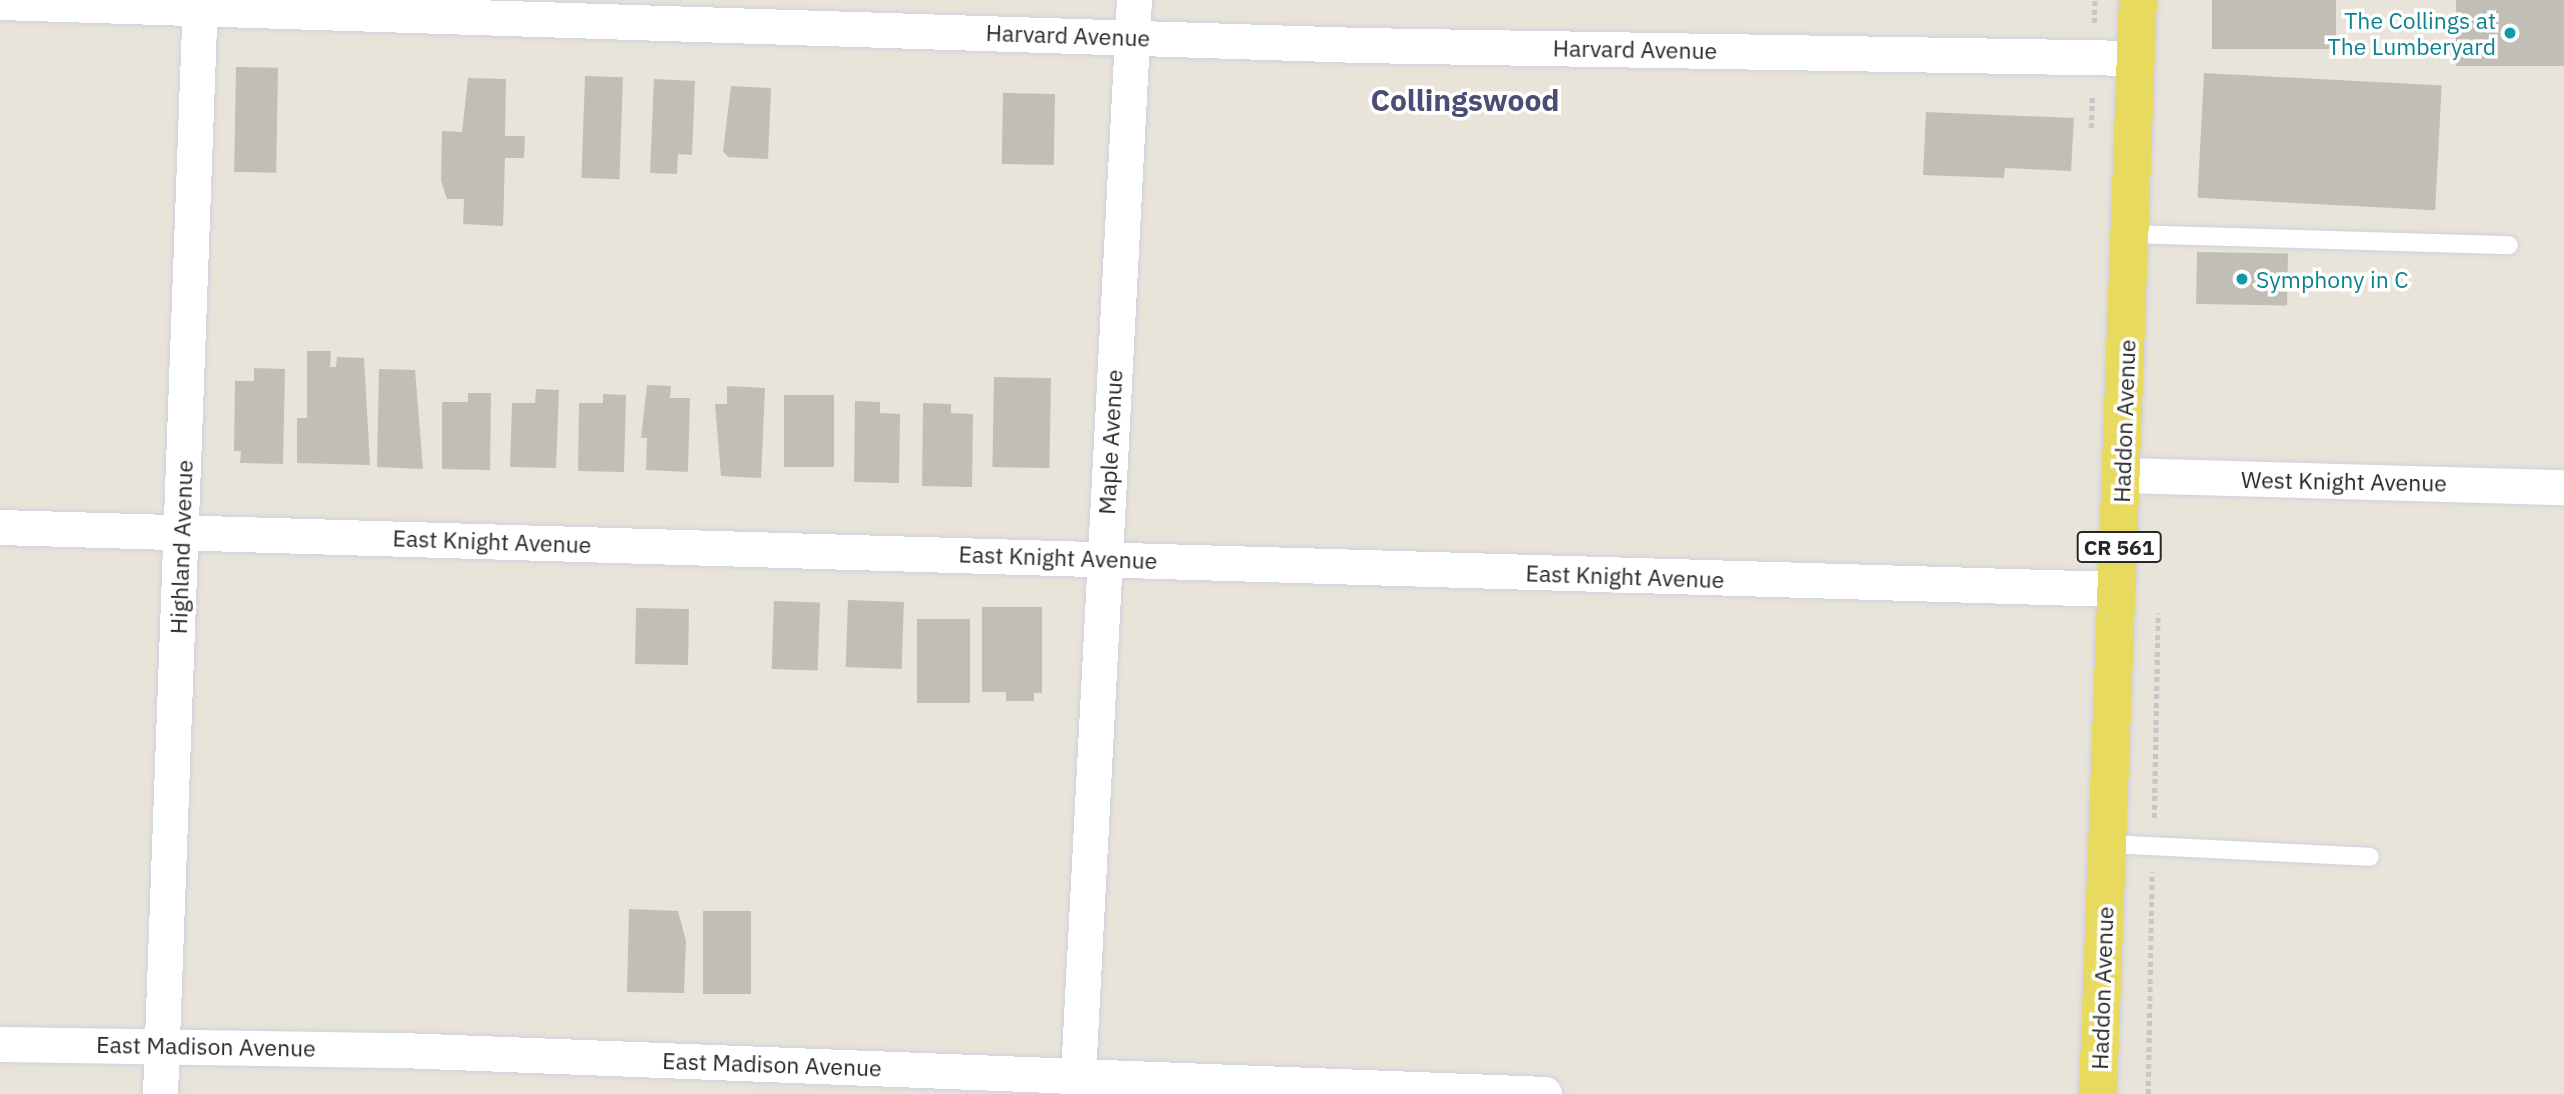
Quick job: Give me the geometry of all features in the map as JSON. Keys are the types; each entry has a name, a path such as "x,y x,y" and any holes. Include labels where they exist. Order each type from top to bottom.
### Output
{"main road":[{"name":"Haddon Avenue","path":"2098,1094 2116,589 2123,475 2138,0"}],"street":[{"name":"Maple Avenue","path":"1077,1085 1103,558 1135,0"},
{"name":"Harvard Avenue","path":"0,2 200,3 1132,37 2136,58"},
{"name":"Highland Avenue","path":"160,1094 200,3"},
{"name":"West Knight Avenue","path":"2123,475 2564,487"},
{"name":"East Knight Avenue","path":"0,527 2116,589"},
{"name":"East Madison Avenue","path":"0,1044 162,1044 1077,1085 1544,1094"}],"lane":[{"path":"2130,234 2509,245"},
{"path":"2107,844 2370,858"}],"path":[{"path":"2148,1094 2158,596"}],"building":[{"name":"The Collings at The Lumberyard","path":"2212,0 2336,0 2336,49 2212,49"},
{"name":"The Collings at The Lumberyard","path":"2456,0 2564,0 2564,66 2456,66"},
{"path":"236,67 278,68 276,173 234,172"},
{"path":"2204,73 2442,85 2435,210 2197,198"},
{"path":"585,76 623,77 619,179 581,178"},
{"path":"468,78 506,79 505,136 525,136 524,158 505,158 503,226 463,224 464,199 447,199 441,181 442,131 462,132"},
{"path":"654,79 695,81 692,155 678,154 677,174 650,173"},
{"path":"731,86 771,88 768,159 728,157 723,151"},
{"path":"1003,93 1055,94 1054,165 1002,164"},
{"path":"1926,112 2074,118 2071,171 2005,168 2004,178 1923,175"},
{"name":"Symphony in C","path":"2197,252 2288,254 2287,306 2196,304"},
{"path":"307,351 331,351 330,367 336,367 337,357 364,358 370,465 297,463 297,418 307,418"},
{"path":"254,368 285,369 283,464 240,463 241,451 234,451 235,381 254,381"},
{"path":"379,369 415,370 423,469 377,467"},
{"path":"994,377 1051,378 1049,468 992,467"},
{"path":"647,385 671,386 670,398 690,398 688,472 646,470 647,438 641,438"},
{"path":"727,386 765,388 761,478 721,476 715,404 727,404"},
{"path":"536,389 559,390 556,468 510,467 512,403 535,403"},
{"path":"468,393 491,393 490,470 442,469 442,402 468,402"},
{"path":"603,394 626,395 624,472 578,471 579,403 603,403"},
{"path":"784,395 834,395 834,467 784,467"},
{"path":"855,401 880,402 880,413 900,414 899,483 854,482"},
{"path":"923,403 951,404 951,413 973,414 972,487 922,486"},
{"path":"848,600 904,602 902,669 846,667"},
{"path":"774,601 820,603 818,671 772,669"},
{"path":"982,607 1042,607 1042,693 1034,693 1034,701 1006,701 1006,692 982,692"},
{"path":"636,608 689,609 688,665 635,664"},
{"path":"917,619 970,619 970,703 917,703"},
{"path":"629,909 678,911 686,941 684,993 627,992"},
{"path":"703,911 751,911 751,994 703,994"}],"place":[{"name":"The Collings at The Lumberyard","path":"2510,33"},
{"name":"Symphony in C","path":"2242,279"}],"district":[{"name":"Collingswood","path":"1465,100"}]}
